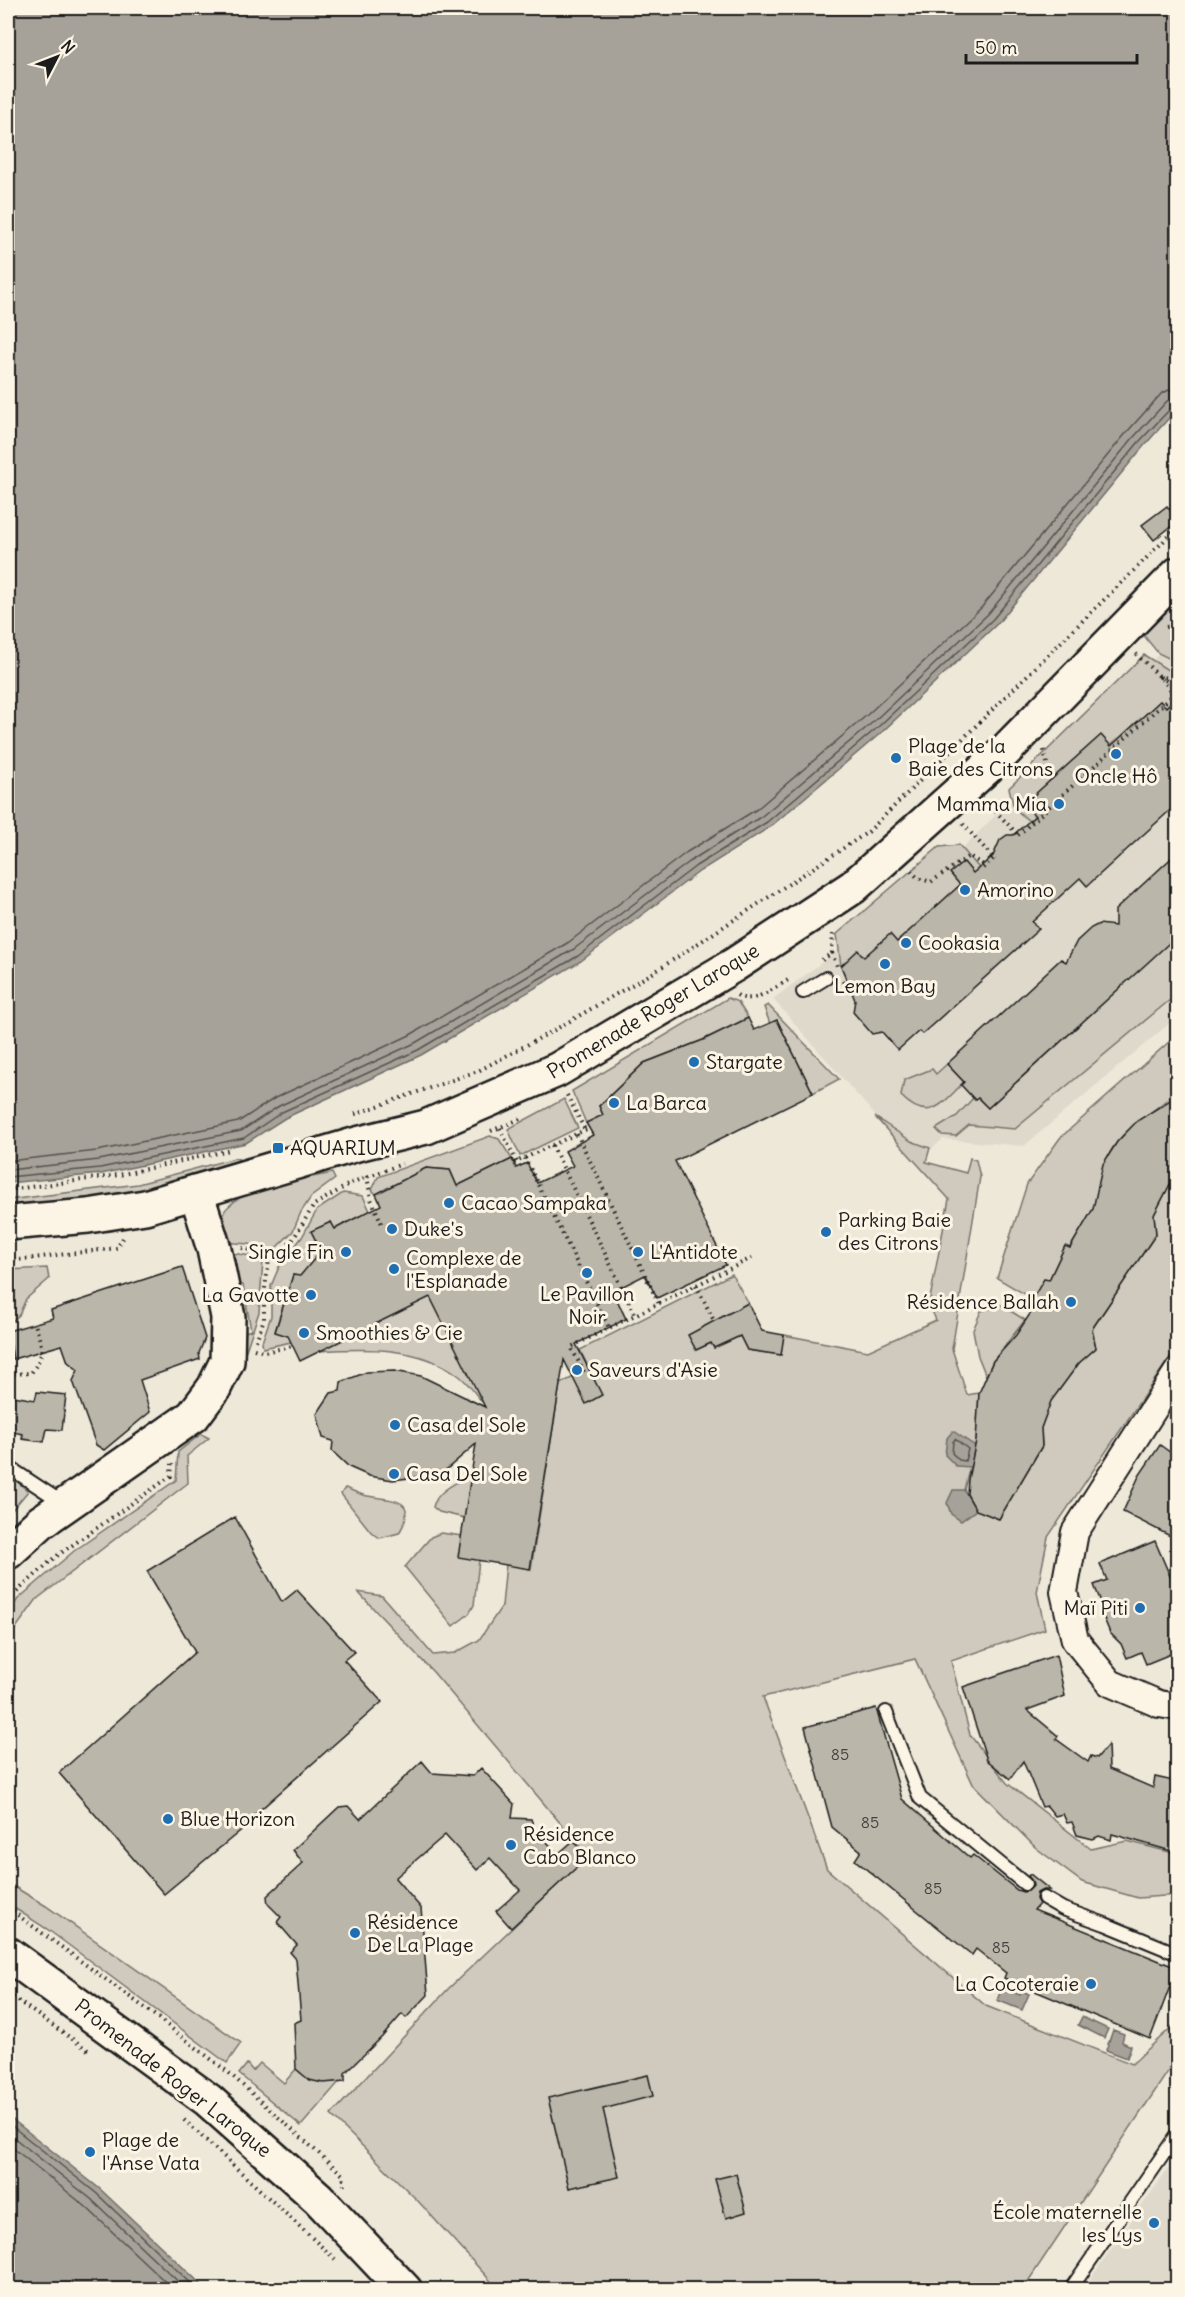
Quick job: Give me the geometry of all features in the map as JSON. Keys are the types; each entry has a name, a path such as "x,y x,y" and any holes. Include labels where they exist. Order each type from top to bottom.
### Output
{"main road":[{"name":"Promenade Roger Laroque","path":"8,1223 88,1216 145,1207 357,1144 426,1127 557,1070 734,965 853,887 1004,752 1178,574"},
{"path":"8,1552 28,1532 193,1416 209,1396 226,1361 228,1317 214,1249 196,1192"},
{"name":"Promenade Roger Laroque","path":"8,1954 208,2100 318,2198 405,2289"}],"street":[{"path":"1178,1371 1075,1532 1064,1592 1075,1640 1110,1683 1159,1704 1178,1707"}],"lane":[{"path":"802,992 826,978"},
{"path":"10,1468 66,1505"},
{"path":"886,1712 920,1798 1025,1884"},
{"path":"1044,1898 1063,1910 1105,1924 1178,1954"},
{"path":"1070,2289 1178,2133"}],"path":[{"path":"350,1116 478,1071 551,1032 656,971 868,832 1178,527"},
{"path":"985,799 1019,836 1176,696 1136,653"},
{"path":"1160,677 1178,678"},
{"path":"1160,677 1178,688"},
{"path":"1043,744 1051,780"},
{"path":"908,869 918,878 931,882 969,856 984,867 994,859 961,822"},
{"path":"500,1128 515,1163 587,1129 567,1094"},
{"path":"577,1134 659,1304"},
{"path":"552,1145 635,1315"},
{"path":"8,1190 119,1175 241,1148"},
{"path":"525,1158 609,1328"},
{"path":"248,1359 254,1349 264,1319 264,1295 269,1260 292,1241 314,1205 367,1176 370,1199 382,1224"},
{"path":"8,1261 117,1248 128,1228"},
{"path":"231,1248 258,1252 269,1260"},
{"path":"584,1372 571,1347 756,1257"},
{"path":"696,1285 714,1321"},
{"path":"8,1374 31,1373 41,1359 43,1350 35,1324"},
{"path":"254,1349 264,1352 293,1346"},
{"path":"8,1600 54,1558 171,1476 172,1458"},
{"path":"8,1908 145,2008 229,2073"},
{"path":"8,1994 92,2052"},
{"path":"176,2112 342,2266"}],"shaded area":[{"path":"1177,598 1177,662 1158,653 1141,632"},
{"path":"1177,635 1177,1017 1024,1146 943,1139 916,1162 773,999 849,942 954,856 1110,704"},
{"path":"1144,655 1171,672 1177,673 1177,697 1165,707 1160,701 1029,821 1014,808 1009,788"},
{"path":"959,845 979,868 849,985 841,966 837,934 939,847"},
{"path":"1177,935 1177,994 1015,1129 969,1125 956,1136 942,1135 936,1129 957,1116 973,1098 975,1100 978,1098 988,1108"},
{"path":"728,998 738,1002 748,1018 703,1040 644,1063 599,1106 603,1115 586,1123 572,1091"},
{"path":"768,1005 839,1079 813,1093 777,1020 770,1024 764,1007"},
{"path":"1177,1035 1177,1090 1131,1127 1117,1142 1104,1168 1092,1212 1070,1248 1065,1246 1049,1280 1044,1279 1033,1299 997,1278 1027,1184 1060,1138"},
{"path":"947,1064 964,1082 935,1108 920,1109 901,1096 904,1080 932,1069 936,1074"},
{"path":"564,1099 578,1128 520,1156 508,1129"},
{"path":"875,1117 911,1141 930,1148 926,1162 966,1173 970,1158 976,1160 980,1177 952,1349 967,1395 979,1393 976,1441 964,1490 976,1510 999,1519 1042,1446 1041,1428 1051,1401 1079,1363 1096,1348 1092,1329 1156,1234 1154,1215 1177,1169 1177,1347 1048,1537 1037,1592 1045,1629 951,1661 970,1735 1007,1783 1091,1849 1127,1841 1177,1854 1177,1895 1138,1898 1082,1882 1036,1848 973,1784 915,1659 763,1697 827,1869 986,2006 1132,2064 1176,2023 1177,2058 1023,2289 498,2289 418,2201 331,2115 448,1989 588,1856 434,1673 358,1592 382,1596 433,1655 455,1653 479,1640 502,1606 506,1564 531,1569 560,1384 589,1369 580,1350 732,1274 748,1303 689,1335 696,1350 711,1343 714,1348 740,1336 747,1350 780,1355 784,1335 868,1351 936,1320 929,1304 949,1199"},
{"path":"490,1136 499,1139 512,1159 457,1186 450,1170 426,1168 376,1194 372,1190 378,1177"},
{"path":"235,1158 260,1166 160,1191 8,1212 8,1200 138,1184"},
{"path":"332,1173 335,1179 311,1197 301,1212 293,1231 273,1251 249,1244 221,1242 218,1222 226,1209 239,1198 263,1187"},
{"path":"343,1193 363,1196 377,1226 367,1231 359,1216 335,1229 331,1222 312,1231 321,1251 307,1278 293,1275 275,1331 293,1338 291,1342 263,1348 262,1342 271,1316 271,1286 279,1267 302,1237 317,1210"},
{"path":"226,1252 257,1257 263,1261 259,1312 244,1356 239,1358 239,1334 251,1330 243,1285 232,1286"},
{"path":"47,1268 49,1279 26,1299 19,1315 8,1325 8,1270"},
{"path":"437,1293 483,1403 458,1375 426,1359 391,1351 355,1349 319,1351"},
{"path":"1001,1305 1025,1320 993,1361 986,1376 978,1356 973,1330 981,1311"},
{"path":"201,1434 209,1438 187,1456 188,1483 37,1599 8,1639 8,1614 18,1599 74,1551 176,1480 178,1452"},
{"path":"8,1474 28,1491 8,1515"},
{"path":"471,1474 465,1518 439,1512 433,1507 443,1491"},
{"path":"345,1488 363,1495 399,1502 404,1506 405,1521 399,1533 380,1538 371,1532 341,1494"},
{"path":"441,1533 462,1536 479,1560 474,1605 469,1614 453,1626 405,1567 431,1537"},
{"path":"8,1883 46,1906 241,2043 227,2063 47,1929 8,1904"},
{"path":"260,2063 284,2083 296,2069 316,2081 340,2081 301,2126 239,2074 247,2064 253,2071"},
{"name":"École maternelle les Lys","path":"1177,2156 1177,2289 1083,2289"}],"water":[{"path":"8,8 1177,8 1177,409 998,623 882,732 770,827 700,871 581,961 421,1055 285,1118 246,1143 101,1174 8,1183"},
{"path":"953,1431 975,1446 971,1467 956,1466 945,1455 947,1438"},
{"path":"953,1490 964,1490 976,1510 961,1521 951,1514 947,1503"},
{"path":"1002,1988 1020,1995 1022,1991 1029,1994 1022,2010 997,2000"},
{"path":"1082,2017 1108,2029 1104,2038 1078,2025"},
{"path":"1113,2030 1124,2034 1122,2042 1131,2046 1127,2058 1106,2050"},
{"path":"8,2116 100,2189 206,2289 8,2289"}],"building":[{"path":"1167,506 1178,521 1154,540 1142,525"},
{"path":"1178,697 1178,803 1087,886 1080,878 1032,922 1039,929 922,1034 919,1031 898,1050 882,1032 872,1034 853,1012 855,1000 841,966 858,950 864,957 890,934 897,942 960,885 950,873 964,862 973,873 993,856 1000,840 1007,835 1013,835 1035,816 1024,804 1101,735 1111,746 1160,701 1166,707"},
{"path":"1178,852 1178,935 988,1108 978,1098 975,1100 961,1085 964,1082 947,1064 1061,959 1066,962 1077,941 1091,928 1099,924 1115,926 1115,910"},
{"path":"748,1018 754,1030 777,1020 813,1093 675,1161 726,1265 657,1298 645,1275 613,1291 626,1319 576,1344 602,1395 586,1404 564,1360 530,1569 458,1557 476,1444 441,1474 393,1480 369,1476 349,1467 332,1451 333,1441 323,1438 317,1414 331,1393 340,1391 341,1382 367,1372 394,1371 421,1376 485,1407 430,1297 300,1361 288,1336 275,1332 293,1275 300,1276 321,1251 311,1231 331,1222 335,1229 381,1205 376,1194 426,1168 450,1170 457,1186 512,1159 516,1168 527,1163 537,1183 573,1166 565,1151 593,1135 586,1123 603,1115 599,1106 644,1063 703,1040"},
{"name":"Résidence Ballah","path":"1178,1095 1178,1169 1154,1215 1156,1234 1092,1329 1096,1348 1079,1363 1051,1401 1041,1428 1042,1446 999,1519 976,1510 967,1494 968,1479 976,1441 979,1393 993,1361 1016,1335 1032,1311 1029,1305 1044,1279 1049,1280 1065,1246 1070,1248 1093,1209 1103,1164 1117,1142 1137,1121"},
{"path":"182,1267 205,1338 199,1353 200,1359 140,1380 150,1412 104,1450 96,1445 73,1381 78,1370 68,1362 62,1345 13,1359 8,1331 53,1318 51,1310"},
{"path":"748,1303 762,1331 784,1335 781,1355 747,1350 740,1336 714,1348 711,1343 696,1350 688,1335"},
{"path":"37,1392 66,1395 62,1430 47,1429 44,1442 22,1439 23,1434 8,1431 8,1395 35,1400"},
{"path":"1160,1445 1178,1458 1178,1540 1123,1512 1139,1476"},
{"path":"235,1517 282,1602 297,1590 354,1652 344,1660 382,1702 243,1825 245,1827 164,1894 59,1773 195,1652 147,1571"},
{"name":"Maï Piti","path":"1155,1541 1173,1583 1178,1581 1178,1651 1146,1664 1141,1652 1127,1658 1121,1644 1110,1633 1094,1585 1107,1580 1100,1564"},
{"path":"1056,1655 1065,1696 1027,1710 1058,1736 1056,1739 1088,1762 1091,1756 1097,1758 1108,1745 1109,1769 1153,1788 1155,1777 1178,1782 1178,1853 1112,1834 1111,1840 1099,1836 1093,1839 1077,1835 1072,1822 1067,1823 1063,1814 1055,1816 1047,1806 1042,1807 1023,1761 1010,1779 987,1760 963,1687"},
{"path":"876,1708 902,1799 970,1858 973,1855 1017,1890 1028,1891 1033,1886 1028,1876 1030,1874 1050,1890 1037,1893 1036,1899 1039,1904 1034,1910 1177,1968 1150,2039 1004,1978 1006,1973 976,1949 972,1955 855,1860 861,1851 832,1827 805,1727"},
{"name":"Résidence De La Plage","path":"422,1761 432,1773 473,1776 481,1768 514,1804 512,1818 531,1819 534,1828 558,1854 573,1841 589,1856 511,1928 496,1911 520,1890 490,1858 477,1870 445,1835 395,1878 421,1908 428,1995 406,2018 402,2014 345,2073 345,2081 323,2083 309,2080 296,2069 294,2023 301,2020 296,1959 290,1952 297,1945 277,1922 281,1917 268,1904 267,1896 303,1863 293,1850 339,1807 348,1806 360,1819"},
{"path":"648,2075 653,2096 603,2109 619,2177 569,2188 548,2098"},
{"path":"736,2174 746,2212 726,2218 715,2179"}],"place":[{"name":"Oncle Hô","path":"1116,754"},
{"name":"Plage de la Baie des Citrons","path":"896,758"},
{"name":"Mamma Mia","path":"1059,804"},
{"name":"Amorino","path":"965,890"},
{"name":"Cookasia","path":"906,943"},
{"name":"Lemon Bay","path":"885,964"},
{"name":"Stargate","path":"694,1062"},
{"name":"La Barca","path":"614,1103"},
{"name":"AQUARIUM","path":"278,1148"},
{"name":"Cacao Sampaka","path":"449,1203"},
{"name":"Duke's","path":"392,1229"},
{"name":"Parking Baie des Citrons","path":"826,1232"},
{"name":"Single Fin","path":"346,1252"},
{"name":"L'Antidote","path":"638,1252"},
{"name":"Complexe de l'Esplanade","path":"394,1269"},
{"name":"Le Pavillon Noir","path":"587,1273"},
{"name":"La Gavotte","path":"311,1295"},
{"name":"Résidence Ballah","path":"1071,1302"},
{"name":"Smoothies & Cie","path":"304,1333"},
{"name":"Saveurs d'Asie","path":"577,1370"},
{"name":"Casa del Sole","path":"395,1425"},
{"name":"Casa Del Sole","path":"394,1474"},
{"name":"Maï Piti","path":"1140,1608"},
{"name":"Blue Horizon","path":"168,1819"},
{"name":"Résidence Cabo Blanco","path":"511,1845"},
{"name":"Résidence De La Plage","path":"355,1933"},
{"name":"La Cocoteraie","path":"1091,1984"},
{"name":"Plage de l'Anse Vata","path":"90,2152"},
{"name":"École maternelle les Lys","path":"1154,2223"}]}
